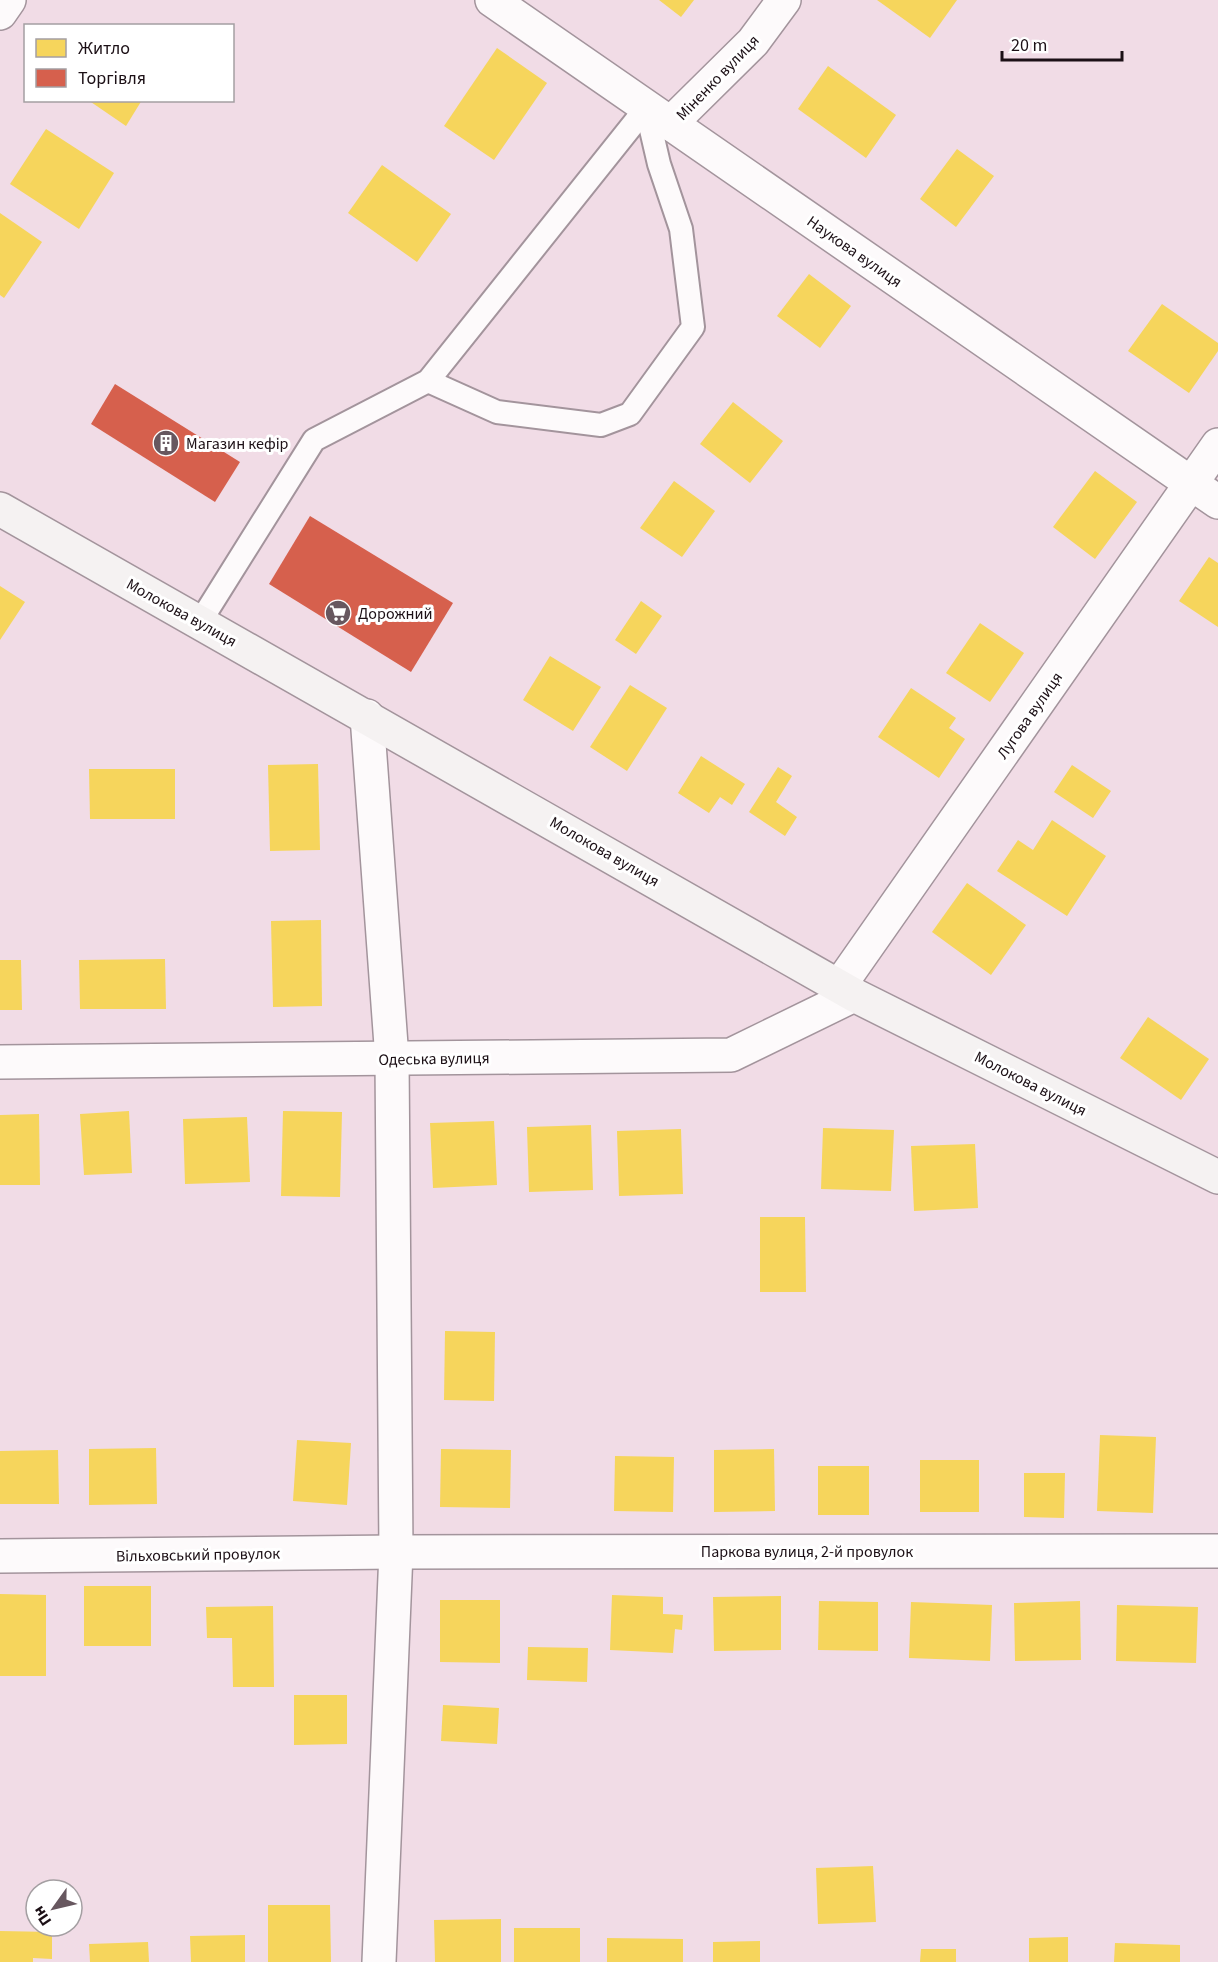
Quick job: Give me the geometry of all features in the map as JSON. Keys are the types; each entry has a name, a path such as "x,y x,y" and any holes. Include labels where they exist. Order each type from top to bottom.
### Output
{"street":[{"path":"0,13 9,0"},
{"name":"Наукова вулиця","path":"492,0 1218,502"},
{"name":"Міненко вулиця","path":"658,116 753,42 784,0"},
{"name":"Лугова вулиця","path":"847,990 1218,445"},
{"name":"Молокова вулиця","path":"0,509 847,990 1218,1177"},
{"path":"367,716 392,1059 396,1552 379,1962"},
{"name":"Одеська вулиця","path":"0,1062 731,1055 847,990"},
{"name":"Паркова вулиця, 2-й провулок","path":"396,1552 1218,1551"},
{"name":"Вільховський провулок","path":"0,1556 396,1552"}],"lane":[{"path":"428,381 497,412 601,425 630,414 693,327 681,229 659,164 658,116"},
{"path":"200,622 314,440 428,381 658,116"}],"building: Житло":[{"path":"659,0 694,0 681,17"},
{"path":"877,0 957,0 930,38"},
{"path":"497,48 547,83 494,160 444,126"},
{"path":"828,66 896,115 866,158 798,109"},
{"path":"91,102 141,102 126,126"},
{"path":"46,129 114,173 79,229 10,184"},
{"path":"957,149 994,176 956,227 920,199"},
{"path":"382,165 451,214 417,262 348,213"},
{"path":"0,213 42,242 4,298 0,295"},
{"path":"809,274 851,306 820,348 777,316"},
{"path":"1162,304 1218,343 1218,351 1189,393 1128,351"},
{"path":"733,402 783,441 750,483 700,444"},
{"path":"1095,471 1137,502 1095,559 1053,527"},
{"path":"674,481 715,511 682,557 640,528"},
{"path":"1209,557 1218,563 1218,627 1179,601"},
{"path":"0,586 25,602 0,640"},
{"path":"641,601 662,616 636,654 615,640"},
{"path":"980,623 1024,653 990,702 946,673"},
{"path":"550,656 601,687 573,731 523,700"},
{"path":"630,685 667,708 627,771 590,747"},
{"path":"911,688 956,718 949,728 965,739 939,778 878,737"},
{"path":"701,756 745,784 732,805 720,797 709,813 678,793"},
{"path":"318,764 320,850 270,851 268,765"},
{"path":"1072,765 1111,791 1093,818 1054,792"},
{"path":"778,767 792,776 776,802 797,817 785,836 749,812"},
{"path":"89,769 175,769 175,819 90,819"},
{"path":"1052,820 1106,856 1067,916 997,871 1018,840 1033,850"},
{"path":"967,883 1026,925 991,975 932,932"},
{"path":"321,920 322,1006 273,1007 271,921"},
{"path":"165,959 166,1009 80,1009 79,960"},
{"path":"0,960 21,960 22,1010 0,1010"},
{"path":"1148,1017 1209,1059 1181,1100 1120,1058"},
{"path":"129,1111 132,1173 84,1175 80,1114"},
{"path":"283,1111 342,1112 340,1197 281,1196"},
{"path":"39,1114 40,1185 0,1185 0,1115"},
{"path":"247,1117 250,1182 185,1184 183,1119"},
{"path":"494,1121 497,1185 433,1188 430,1123"},
{"path":"591,1125 593,1190 529,1192 527,1127"},
{"path":"823,1128 894,1130 891,1191 821,1189"},
{"path":"681,1129 683,1194 619,1196 617,1131"},
{"path":"975,1144 978,1208 914,1211 911,1146"},
{"path":"760,1217 805,1217 806,1292 760,1292"},
{"path":"445,1331 495,1332 494,1401 444,1400"},
{"path":"1100,1435 1156,1437 1153,1513 1097,1511"},
{"path":"297,1440 351,1443 347,1505 293,1501"},
{"path":"156,1448 157,1504 89,1505 89,1449"},
{"path":"441,1449 511,1450 510,1508 440,1507"},
{"path":"774,1449 775,1511 714,1512 714,1450"},
{"path":"58,1450 59,1504 0,1504 0,1451"},
{"path":"615,1456 674,1457 673,1512 614,1511"},
{"path":"920,1460 979,1460 979,1512 920,1512"},
{"path":"818,1466 869,1466 869,1515 818,1515"},
{"path":"1024,1473 1065,1473 1064,1518 1024,1517"},
{"path":"84,1586 151,1586 151,1646 84,1646"},
{"path":"0,1594 46,1595 46,1676 0,1676"},
{"path":"612,1595 663,1597 663,1614 683,1615 682,1630 675,1629 673,1653 610,1650"},
{"path":"781,1596 781,1650 714,1651 713,1597"},
{"path":"440,1600 500,1600 500,1663 440,1662"},
{"path":"819,1601 878,1602 878,1651 818,1650"},
{"path":"1080,1601 1081,1660 1015,1661 1014,1603"},
{"path":"911,1602 992,1605 990,1661 909,1658"},
{"path":"1117,1605 1198,1607 1196,1663 1116,1661"},
{"path":"273,1606 274,1687 233,1687 232,1638 207,1638 206,1607"},
{"path":"528,1647 588,1648 587,1682 527,1680"},
{"path":"294,1695 347,1695 347,1744 294,1745"},
{"path":"443,1705 499,1708 497,1744 441,1741"},
{"path":"873,1866 876,1922 818,1924 816,1868"},
{"path":"268,1905 330,1905 331,1962 268,1962"},
{"path":"501,1919 501,1962 435,1962 434,1920"},
{"path":"514,1928 580,1928 580,1962 514,1962"},
{"path":"0,1931 24,1931 24,1938 52,1938 52,1959 33,1958 33,1962 0,1962"},
{"path":"245,1935 245,1962 191,1962 190,1936"},
{"path":"1068,1937 1068,1962 1029,1962 1029,1938"},
{"path":"607,1938 683,1939 683,1962 607,1962"},
{"path":"760,1941 760,1962 713,1962 713,1942"},
{"path":"148,1942 149,1962 90,1962 89,1944"},
{"path":"1115,1943 1180,1945 1180,1962 1114,1962"},
{"path":"921,1949 956,1949 956,1962 920,1962"}],"building: Торгівля":[{"name":"Магазин кефір","path":"115,384 240,462 215,502 91,424"},
{"path":"310,516 453,603 411,672 269,584"}],"place":[{"name":"Магазин кефір","path":"166,443"},
{"name":"Дорожний","path":"338,613"}]}
